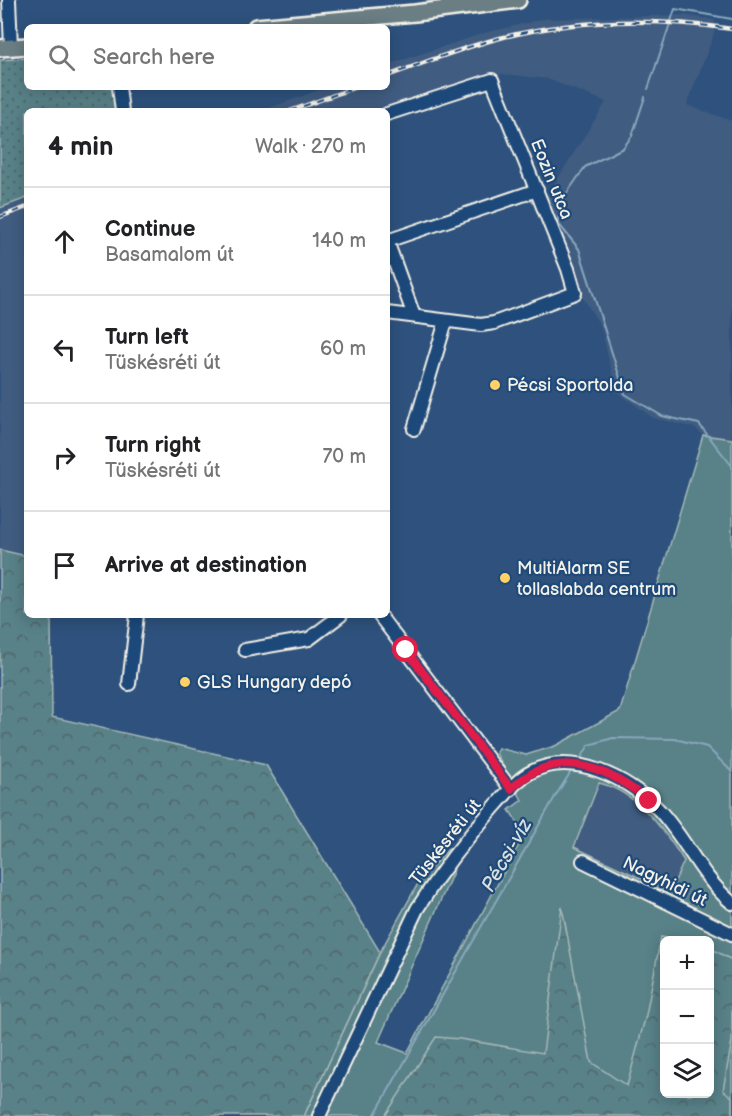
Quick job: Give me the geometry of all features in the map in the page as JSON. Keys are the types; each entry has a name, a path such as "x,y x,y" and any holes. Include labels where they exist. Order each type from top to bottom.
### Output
{"main road":[{"path":"290,24 415,13 519,0"},
{"path":"6,48 24,46"}],"street":[{"path":"6,48 9,0"},
{"name":"Eozin utca","path":"390,113 492,80 568,269 575,293 481,325 446,321"},
{"path":"119,90 122,108"},
{"path":"390,240 537,190"},
{"path":"390,249 414,316"},
{"path":"390,314 446,321 414,429"},
{"path":"129,684 137,618"},
{"path":"245,650 309,639 337,618"},
{"path":"381,618 511,789"},
{"name":"Tüskésréti út","path":"319,1116 417,909 482,821 511,789 533,771 568,764 586,766 603,772 631,788 655,806 673,826 710,881 732,903"},
{"name":"Nagyhidi út","path":"583,861 732,934"}],"shaded area":[{"path":"684,15 715,20 714,34 687,105 732,121 732,439 703,435 695,428 653,418 616,391 601,327 580,293 546,197 606,102 547,79 502,74 456,84 385,108 269,108 319,90 390,90 390,64 484,33 543,19"},
{"path":"24,199 24,555 0,550 0,208"},
{"path":"600,783 611,786 640,806 668,836 684,861 670,892 573,847"}],"green space":[{"path":"24,58 24,90 112,90 116,108 24,108 24,199 0,208 0,60"},
{"path":"703,435 732,439 732,1116 304,1116 380,952 420,880 449,848 454,870 378,1042 407,1053 525,833 509,810 522,800 496,753 498,748 526,755 555,746 620,711","holes":["599,783 613,788 637,803 648,814 668,837 684,861 670,892 574,847"]},
{"path":"0,550 24,555 24,618 51,618 52,717 266,765 380,952 304,1116 0,1116"},
{"path":"562,907 591,1062 627,1086 646,1015 660,942 660,1098 714,1098 714,950 732,960 732,1041 723,1090 732,1097 732,1116 385,1116 436,1037 543,1053"}],"waterway":[{"path":"648,89 675,9 732,19"},
{"path":"645,97 632,136 623,148 585,167 567,193 557,222 579,249 625,394 662,416 699,424 732,466"},
{"name":"Pécsi-víz","path":"579,761 589,745 613,738 675,739 707,747 732,772"},
{"name":"Pécsi-víz","path":"374,1116 572,770"}],"railway":[{"path":"390,75 485,42 557,27 645,22 732,29"},
{"path":"298,108 348,90"},
{"path":"0,217 24,208"}],"place":[{"name":"Pécsi Sportolda","path":"495,385"},
{"name":"MultiAlarm SE tollaslabda centrum","path":"505,578"},
{"name":"GLS Hungary depó","path":"185,682"}],"route":[{"path":"406,650 511,789 533,771 560,764 575,764 603,772 649,801"}]}
